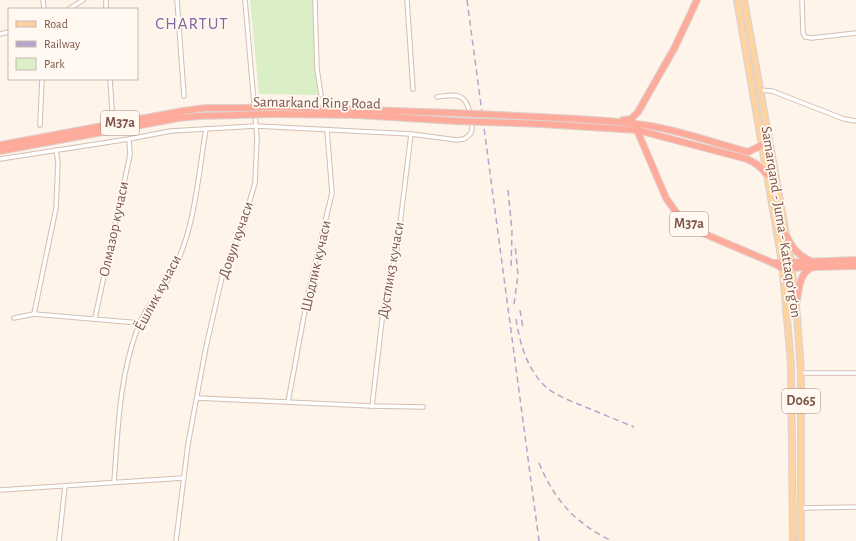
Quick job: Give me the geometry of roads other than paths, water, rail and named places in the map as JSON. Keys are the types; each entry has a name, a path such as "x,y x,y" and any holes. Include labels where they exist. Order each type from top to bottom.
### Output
{"highway":[{"name":"M37a","path":"612,122 627,120 636,115 675,47 697,0"},
{"name":"Samarkand Ring Road","path":"0,145 183,111 205,108 242,108 636,130 747,159 756,163 767,175"},
{"name":"Samarkand Ring Road","path":"0,151 179,118 208,115 240,115 272,110 456,113 634,123 693,136 748,152 762,145"},
{"path":"634,123 643,145"},
{"path":"625,129 635,133 643,145"},
{"name":"M37a","path":"643,145 666,198 678,215 707,235 773,263 782,265 856,260"},
{"path":"786,235 793,248 812,264 802,277 796,305"},
{"name":"M37a","path":"812,264 856,266"}],"main road":[{"name":"Samarqand - Juma - Kattaqo‘rg‘on","path":"737,0 782,265 791,364 793,541"},
{"name":"Samarqand - Juma - Kattaqo‘rg‘on","path":"744,0 786,235 796,305 801,373 801,541"}],"street":[{"path":"71,8 83,0"},
{"path":"177,0 184,96"},
{"name":"Довул кучаси","path":"176,541 188,444 222,277 242,227 255,183 257,138 245,0"},
{"path":"316,0 317,69 321,95"},
{"path":"407,0 413,89"},
{"path":"802,0 803,33 805,37 812,38 856,33"},
{"path":"40,124 42,80"},
{"path":"110,80 112,109"},
{"path":"760,90 772,91 844,119 856,121"},
{"path":"0,159 171,131 256,126 411,134 457,140 464,139 470,134 471,130 469,108 466,101 461,97 456,96 437,97"},
{"name":"Ёшлик кучаси","path":"114,482 123,378 137,329 148,307 172,273 187,237 206,129"},
{"name":"Шодлик кучаси","path":"288,402 309,289 332,193 327,130"},
{"name":"Дустлик3 кучаси","path":"372,406 384,303 396,249 411,134"},
{"name":"Олмазор кучаси","path":"95,318 130,155 128,139"},
{"path":"34,314 56,208 58,162 56,150"},
{"path":"14,318 34,314 140,323"},
{"path":"801,373 856,373"},
{"path":"197,398 423,407"},
{"path":"0,490 183,478"},
{"path":"58,541 65,486"},
{"path":"801,508 856,507"}],"railway":[{"path":"467,0 539,541"},
{"path":"508,190 512,231 511,270"},
{"path":"514,304 518,275 515,244"},
{"path":"520,310 523,328"},
{"path":"516,319 522,347 529,365 547,388 564,398 634,427"},
{"path":"539,463 552,489 568,510 587,527 612,541"}],"district":[{"name":"CHARTUT","path":"192,23"}]}
